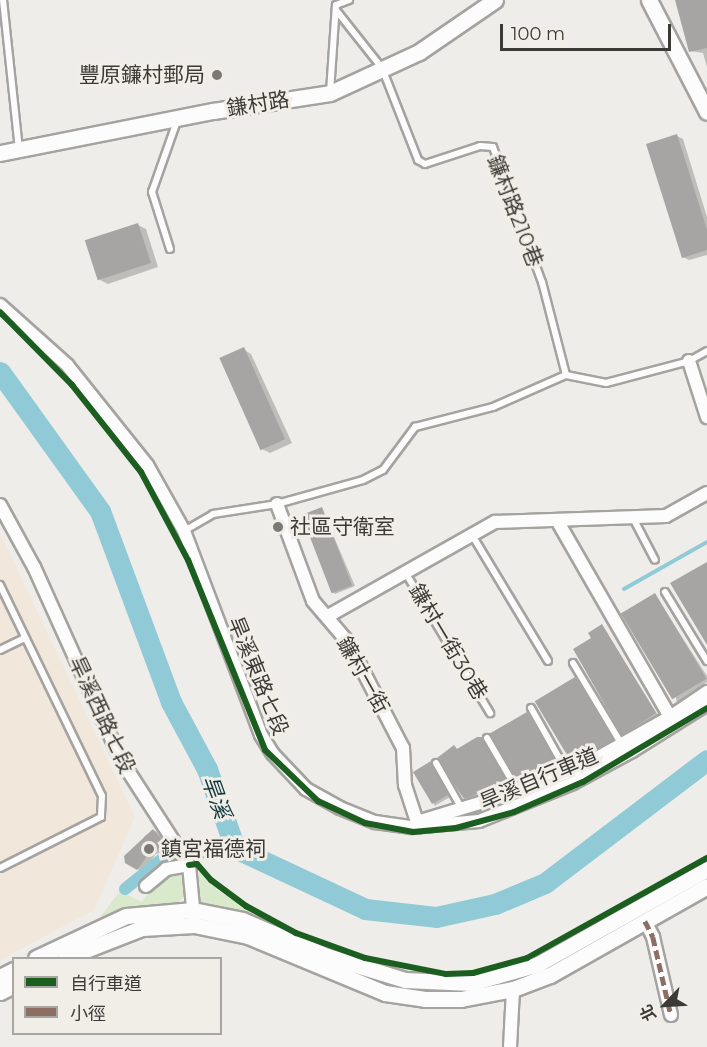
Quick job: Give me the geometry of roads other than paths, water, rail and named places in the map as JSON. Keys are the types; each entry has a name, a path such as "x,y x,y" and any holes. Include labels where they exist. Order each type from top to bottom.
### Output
{"street":[{"name":"鎌村路","path":"0,153 178,118 330,93 419,52 495,0"},
{"path":"649,0 707,112"},
{"name":"旱溪東路七段","path":"0,304 67,365 147,465 184,531 248,706 273,753 306,789 339,808 375,822 412,827 450,826 522,806 632,751 707,704"},
{"path":"689,362 707,417"},
{"name":"鐮村一街","path":"707,493 666,516 558,522 495,522 471,533 328,616 348,642 403,748 405,785 417,822 519,792 567,772 622,745 707,692"},
{"path":"277,504 313,601 328,616"},
{"name":"旱溪西路七段","path":"0,505 34,567 122,760 184,857 194,917"},
{"path":"558,522 670,717"},
{"path":"146,886 184,857"},
{"path":"38,957 116,919 156,911 252,924 363,969 405,980 461,984 504,976 538,964 707,869"},
{"path":"68,957 142,928 194,917 266,942 385,993 425,999 461,999 513,989 550,975 707,886"},
{"path":"645,921 653,937 671,1015"},
{"path":"510,1047 513,989"}],"lane":[{"path":"3,0 19,151"},
{"path":"330,93 336,5 349,0"},
{"name":"鐮村路210巷","path":"336,10 382,68 418,160 425,164 480,146 493,147 542,282 566,375"},
{"path":"170,249 152,192 178,118"},
{"path":"184,531 213,514 277,504 363,480 383,470 415,427 493,408 566,375 606,382 689,362 707,351"},
{"path":"633,518 656,560"},
{"path":"471,533 548,661"},
{"name":"鎌村一街30巷","path":"405,572 490,713"},
{"path":"0,585 102,796 101,818 0,868"},
{"path":"666,592 707,661"},
{"path":"0,650 26,638"},
{"path":"573,663 622,745"},
{"path":"531,708 567,772"},
{"path":"487,738 519,792"},
{"path":"435,763 462,810"}],"waterway":[{"name":"旱溪","path":"0,372 100,511 171,702 207,769 235,848 365,909 436,917 495,904 545,883 707,760"},
{"path":"624,589 707,542"},
{"path":"125,889 163,858 235,848"}],"place":[{"name":"豐原鐮村郵局","path":"217,75"},
{"name":"社區守衛室","path":"278,527"},
{"name":"鎮宮福德祠","path":"149,849"}]}
